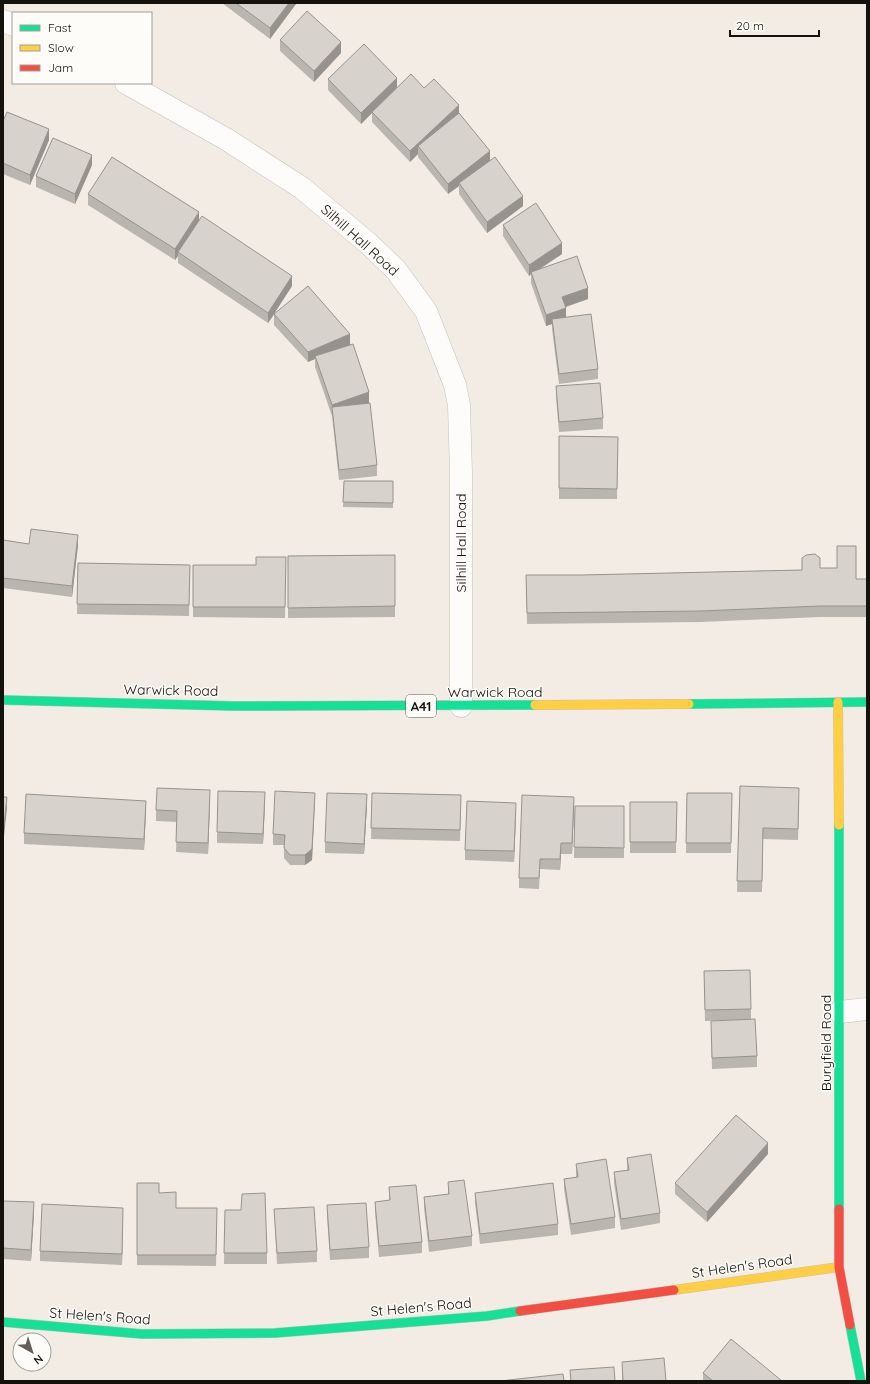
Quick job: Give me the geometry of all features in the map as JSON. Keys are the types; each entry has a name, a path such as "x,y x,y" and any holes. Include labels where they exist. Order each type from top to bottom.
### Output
{"main road":[{"name":"Warwick Road","path":"3,700 232,706 461,706 867,702"},
{"name":"Buryfield Road","path":"838,702 840,1012 839,1267 861,1381"},
{"name":"St Helen's Road","path":"3,1322 142,1334 275,1333 487,1316 839,1267"}],"street":[{"name":"Silhill Hall Road","path":"128,84 226,139 302,188 369,244 396,270 426,311 455,385 459,405 461,473 461,706"},
{"path":"840,1012 867,1009"}],"building":[{"path":"236,3 289,3 270,28"},
{"path":"307,11 341,42 314,71 280,40"},
{"path":"364,44 397,78 361,113 328,79"},
{"path":"411,74 424,88 434,79 459,105 410,151 372,112"},
{"path":"7,112 49,129 30,175 3,163 3,121"},
{"path":"459,113 490,151 448,184 418,146"},
{"path":"53,138 92,155 75,194 36,176"},
{"path":"112,157 199,212 175,249 88,194"},
{"path":"495,157 523,196 487,222 459,183"},
{"path":"536,203 562,243 529,265 503,225"},
{"path":"202,216 292,276 268,313 178,252"},
{"path":"577,256 588,288 562,297 566,308 546,315 531,272"},
{"path":"308,286 350,334 308,352 274,314"},
{"path":"591,314 598,369 559,374 552,319"},
{"path":"353,344 369,392 332,405 315,356"},
{"path":"600,383 603,418 559,422 556,386"},
{"path":"370,403 377,465 339,470 332,407"},
{"path":"559,436 618,437 617,489 559,488"},
{"path":"344,481 393,481 393,503 343,502"},
{"path":"31,529 78,535 72,586 3,578 3,540 29,544"},
{"path":"837,546 856,546 856,579 867,579 867,606 820,606 701,611 527,613 526,575 802,570 802,558 806,555 815,554 820,558 820,568 837,568"},
{"path":"395,555 395,606 288,608 288,556"},
{"path":"256,557 286,557 285,607 193,607 193,565 256,565"},
{"path":"78,563 190,565 189,605 77,604"},
{"path":"740,786 799,788 798,829 763,828 762,881 737,881"},
{"path":"157,788 210,790 208,843 176,842 177,811 156,810"},
{"path":"218,791 265,792 263,834 217,832"},
{"path":"275,791 315,793 312,849 305,855 290,855 284,848 285,835 273,834"},
{"path":"327,793 367,794 364,844 325,842"},
{"path":"372,793 461,795 460,830 371,828"},
{"path":"687,793 732,793 731,843 686,843"},
{"path":"26,794 146,801 144,839 24,833"},
{"path":"522,795 574,797 572,843 561,843 560,859 540,859 539,878 519,878"},
{"path":"3,797 7,797 3,835"},
{"path":"467,801 516,803 514,851 465,850"},
{"path":"630,802 677,802 676,842 630,842"},
{"path":"575,806 624,806 624,848 574,847"},
{"path":"750,970 751,1009 705,1010 704,971"},
{"path":"755,1019 757,1056 712,1058 711,1021"},
{"path":"736,1115 768,1143 707,1212 675,1183"},
{"path":"651,1154 660,1213 621,1219 614,1172 629,1170 627,1158"},
{"path":"606,1159 615,1217 571,1224 564,1179 578,1177 576,1164"},
{"path":"464,1180 472,1236 429,1241 424,1197 449,1194 448,1182"},
{"path":"137,1183 159,1183 159,1193 176,1192 176,1208 217,1208 216,1255 137,1255"},
{"path":"553,1183 558,1224 480,1234 475,1193"},
{"path":"416,1185 422,1242 379,1246 375,1202 390,1200 389,1187"},
{"path":"265,1193 267,1253 224,1253 225,1210 241,1210 242,1194"},
{"path":"3,1201 34,1202 31,1250 3,1248"},
{"path":"366,1203 369,1247 330,1250 327,1205"},
{"path":"42,1204 123,1208 122,1254 40,1251"},
{"path":"314,1207 317,1251 277,1253 274,1209"},
{"path":"731,1339 782,1381 713,1381 703,1373"},
{"path":"664,1358 666,1381 623,1381 622,1362"},
{"path":"614,1367 615,1381 571,1381 570,1370"},
{"path":"563,1374 564,1381 500,1381"}],"traffic: fast":[{"path":"3,700 233,706 535,705"},
{"path":"689,704 867,702"},
{"path":"839,825 839,1209"},
{"path":"3,1322 142,1334 275,1333 487,1316 520,1311"},
{"path":"850,1325 861,1381"}],"traffic: slow":[{"path":"838,702 839,825"},
{"path":"535,705 689,704"},
{"path":"674,1290 839,1267"}],"traffic: jam":[{"path":"839,1209 839,1267 850,1325"},
{"path":"520,1311 674,1290"}]}
